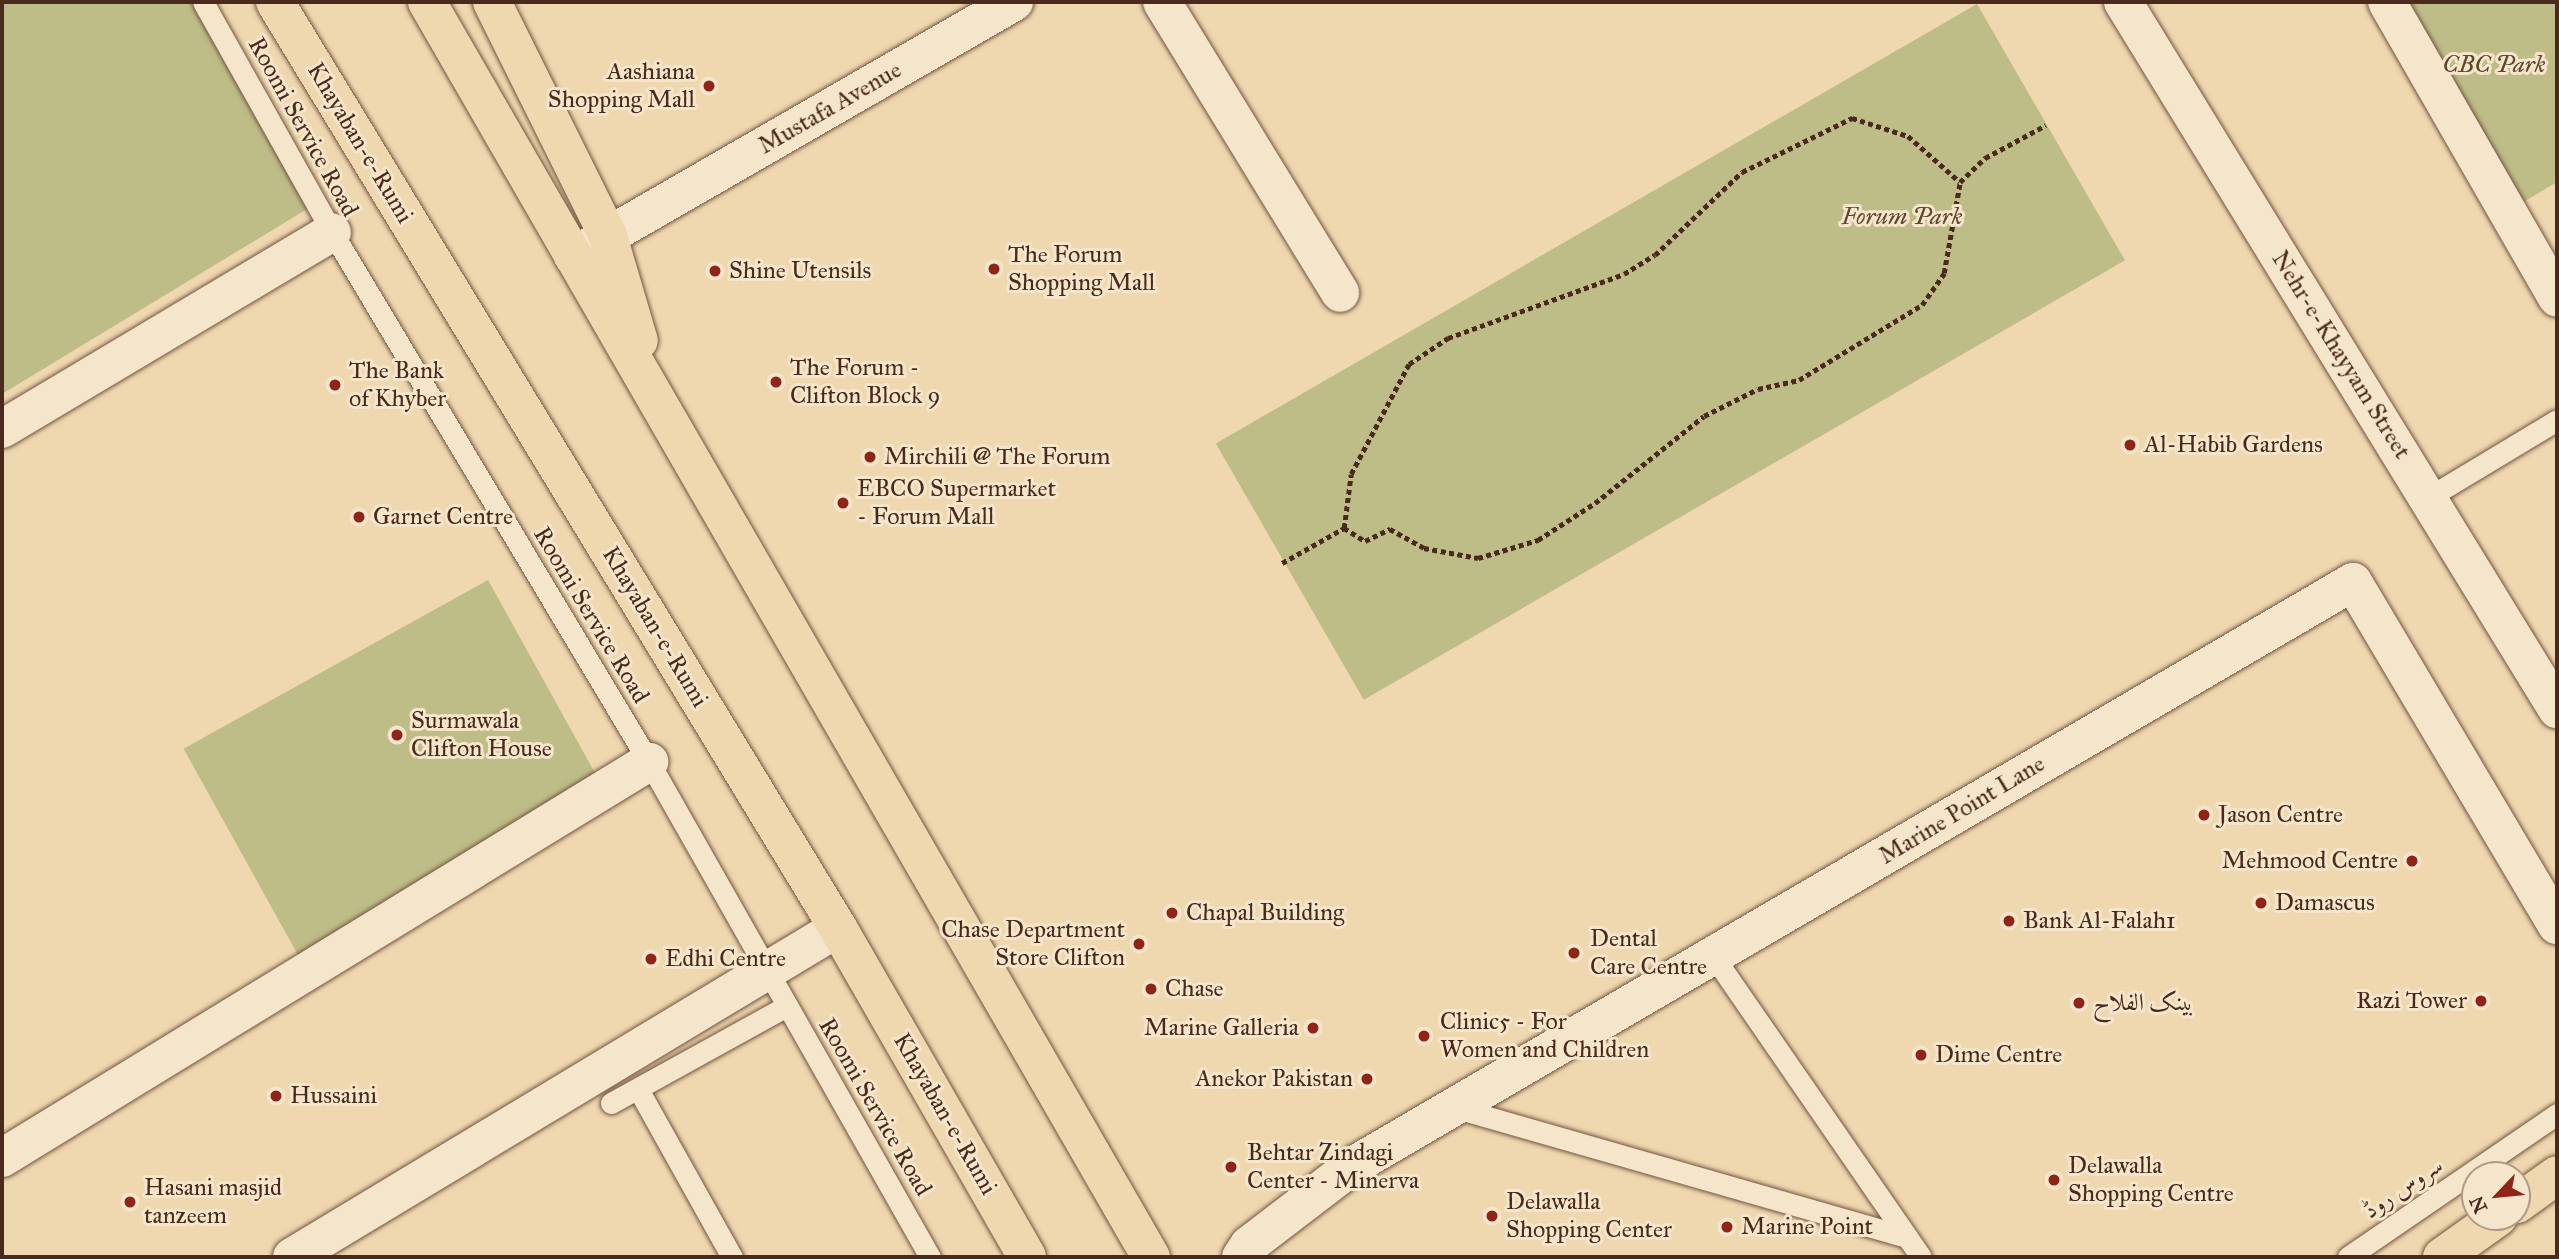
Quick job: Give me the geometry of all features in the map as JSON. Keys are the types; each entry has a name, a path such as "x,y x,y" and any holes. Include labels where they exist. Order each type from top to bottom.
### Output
{"main road":[{"name":"Khayaban-e-Rumi","path":"275,2 838,928 1027,1257"},
{"path":"426,2 1151,1257"},
{"path":"492,2 608,236 656,401"},
{"path":"2531,1194 2557,1175"},
{"path":"2442,1257 2478,1231"}],"street":[{"name":"Mustafa Avenue","path":"573,256 1014,2"},
{"path":"1162,2 1340,293"},
{"name":"Nehr-e-Khayyam Street","path":"2123,2 2557,709"},
{"path":"2387,2 2557,298"},
{"path":"2,429 332,232"},
{"name":"Marine Point Lane","path":"1248,1253 1351,1167 2353,582 2557,925"},
{"path":"2,1158 649,762"},
{"path":"292,1257 838,928"}],"lane":[{"name":"Roomi Service Road","path":"203,2 332,232 649,762 930,1257"},
{"path":"2429,497 2557,420"},
{"path":"1714,957 1921,1257"},
{"path":"611,1104 787,1006"},
{"path":"638,1089 733,1257"},
{"path":"1453,1107 1908,1237"},
{"name":"سروس روڈ","path":"2348,1257 2557,1114"}],"path":[{"path":"1343,528 1351,474 1409,363 1460,333 1625,274 1655,255 1742,172 1852,118 1908,136 1961,182"},
{"path":"1343,528 1365,541 1390,529 1424,548 1478,558 1538,540 1595,503 1704,416 1758,389 1799,380 1922,305 1944,273 1961,182 1985,159 2046,125"},
{"path":"1282,564 1343,528"}],"green space":[{"path":"2,2 192,2 312,206 2,394"},
{"name":"CBC Park","path":"2387,2 2557,2 2557,182 2505,213"},
{"name":"Forum Park","path":"1977,4 2125,260 1364,700 1216,444"},
{"path":"488,580 608,797 304,966 184,749"}],"place":[{"name":"Aashiana Shopping Mall","path":"709,86"},
{"name":"The Forum Shopping Mall","path":"994,269"},
{"name":"Shine Utensils","path":"715,271"},
{"name":"The Forum - Clifton Block 9","path":"776,382"},
{"name":"The Bank of Khyber","path":"335,385"},
{"name":"Al-Habib Gardens","path":"2130,445"},
{"name":"Mirchili @ The Forum","path":"870,457"},
{"name":"EBCO Supermarket - Forum Mall","path":"843,503"},
{"name":"Garnet Centre","path":"359,517"},
{"name":"Surmawala Clifton House","path":"397,735"},
{"name":"Jason Centre","path":"2204,815"},
{"name":"Mehmood Centre","path":"2412,861"},
{"name":"Damascus","path":"2261,903"},
{"name":"Chapal Building","path":"1172,913"},
{"name":"Bank Al-Falah1","path":"2009,921"},
{"name":"Chase Department Store Clifton","path":"1139,944"},
{"name":"Dental Care Centre","path":"1574,953"},
{"name":"Edhi Centre","path":"651,959"},
{"name":"Chase","path":"1151,989"},
{"name":"Razi Tower","path":"2481,1001"},
{"name":"بینک الفلاح","path":"2079,1003"},
{"name":"Marine Galleria","path":"1313,1028"},
{"name":"Clinic5 - For Women and Children","path":"1424,1036"},
{"name":"Dime Centre","path":"1921,1055"},
{"name":"Anekor Pakistan","path":"1367,1079"},
{"name":"Hussaini","path":"276,1096"},
{"name":"Behtar Zindagi Center - Minerva","path":"1231,1167"},
{"name":"Delawalla Shopping Centre","path":"2054,1180"},
{"name":"Hasani masjid tanzeem","path":"130,1202"},
{"name":"Delawalla Shopping Center","path":"1492,1216"},
{"name":"Marine Point","path":"1727,1227"}]}
